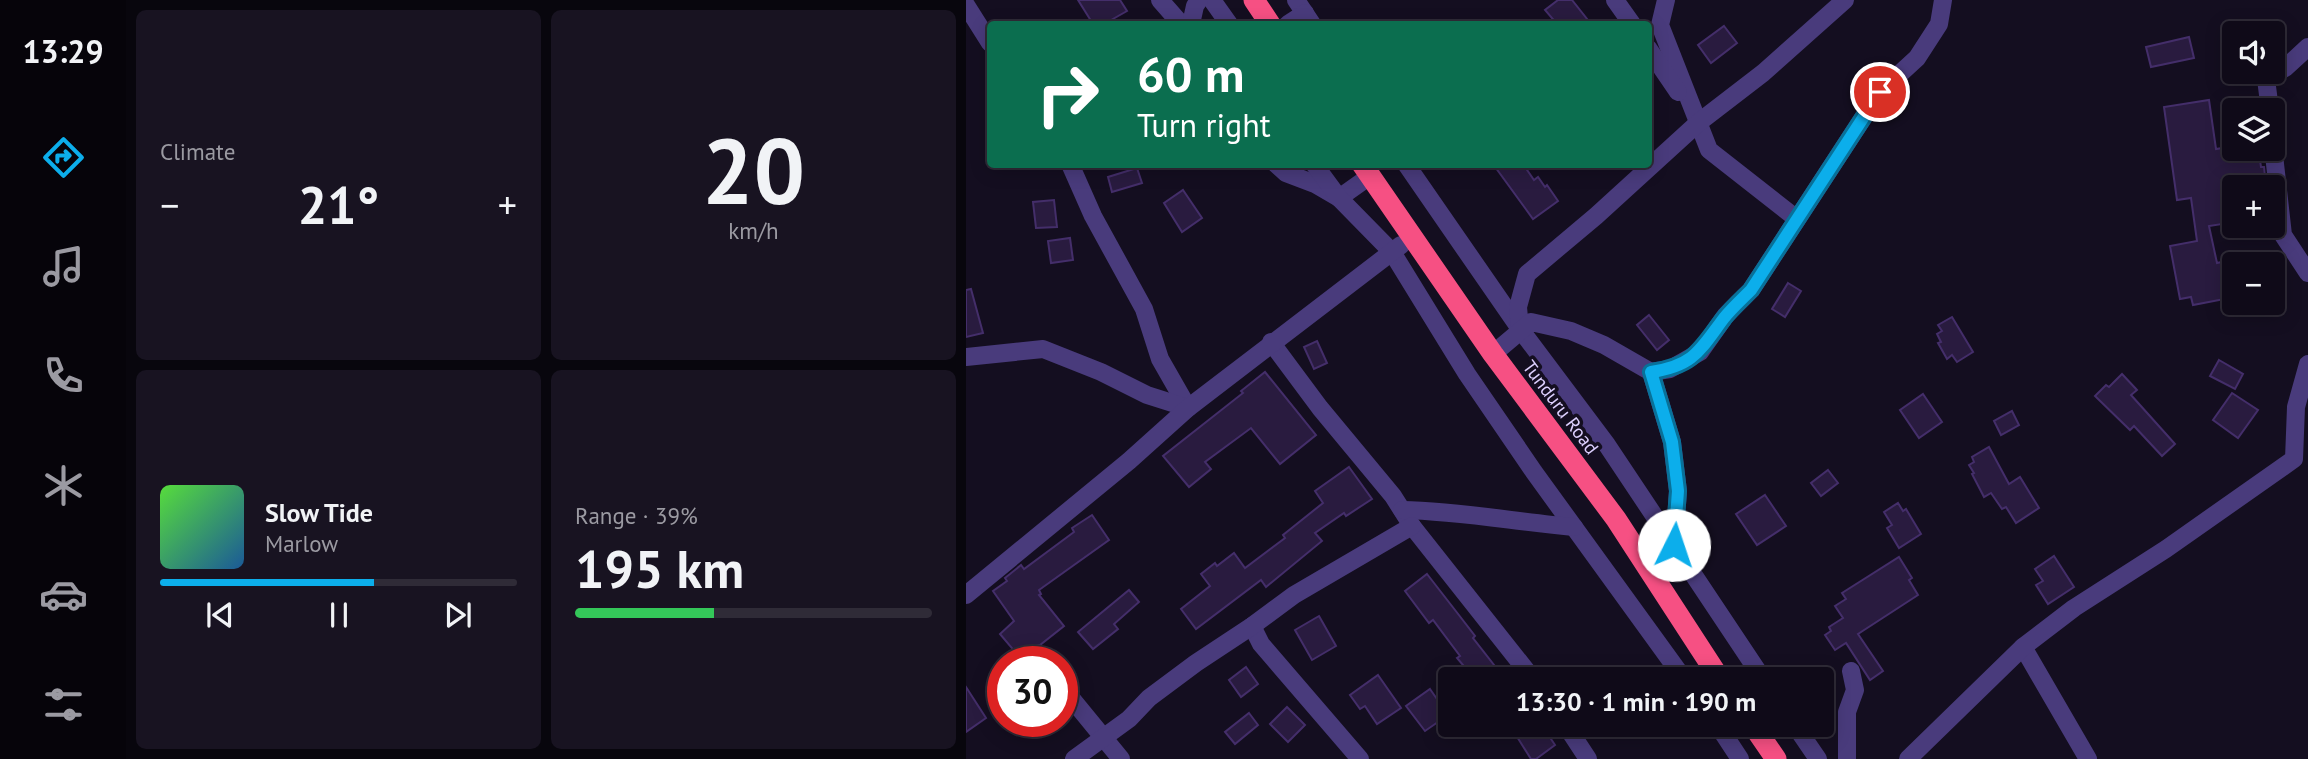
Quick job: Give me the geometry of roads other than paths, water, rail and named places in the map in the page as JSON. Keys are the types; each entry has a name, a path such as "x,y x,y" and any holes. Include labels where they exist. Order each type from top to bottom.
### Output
{"highway":[{"path":"1254,0 1268,21"},
{"name":"Tunduru Road","path":"1366,170 1493,354 1616,519 1712,667"},
{"path":"1761,737 1776,759"}],"street":[{"path":"1160,0 1178,21"},
{"path":"1192,21 1199,0"},
{"path":"1212,0 1227,21"},
{"path":"1615,0 1630,21"},
{"path":"1666,0 1660,25 1709,150 1797,219"},
{"path":"1652,165 1845,0"},
{"path":"1493,354 1531,323 1571,331 1604,345 1651,372 1670,369 1700,352 1726,315 1751,290 1880,92 1917,58 1939,24 1943,0"},
{"path":"966,5 987,38"},
{"path":"2268,98 2266,79 2285,68 2308,47"},
{"path":"1652,54 1699,123"},
{"path":"2275,161 2283,235 2308,273"},
{"path":"1072,168 1093,216 1144,309 1160,359 1188,408"},
{"path":"1280,168 1339,198"},
{"path":"1317,168 1339,198 1392,252 1467,374 1675,667"},
{"path":"1409,168 1521,329 1607,445 1755,667"},
{"path":"1521,329 1518,307 1527,274 1649,168"},
{"path":"1339,198 1366,170"},
{"path":"966,595 1109,478 1188,408 1412,236"},
{"path":"1271,342 1524,667"},
{"path":"966,357 1043,349 1101,372 1147,395 1188,408"},
{"path":"1909,759 2023,647 2074,608 2177,541 2294,459 2296,407 2308,364"},
{"path":"1651,372 1672,442 1678,491 1674,545"},
{"path":"1402,510 1445,511 1574,527"},
{"path":"1074,759 1129,719 1149,698 1294,595 1412,526"},
{"path":"1252,626 1261,644 1360,759"},
{"path":"2023,647 2088,759"},
{"path":"1847,759 1847,712 1855,690 1852,671"},
{"path":"1078,706 1121,759"},
{"path":"1574,737 1588,759"},
{"path":"1726,737 1740,759"},
{"path":"1803,737 1818,759"}]}
